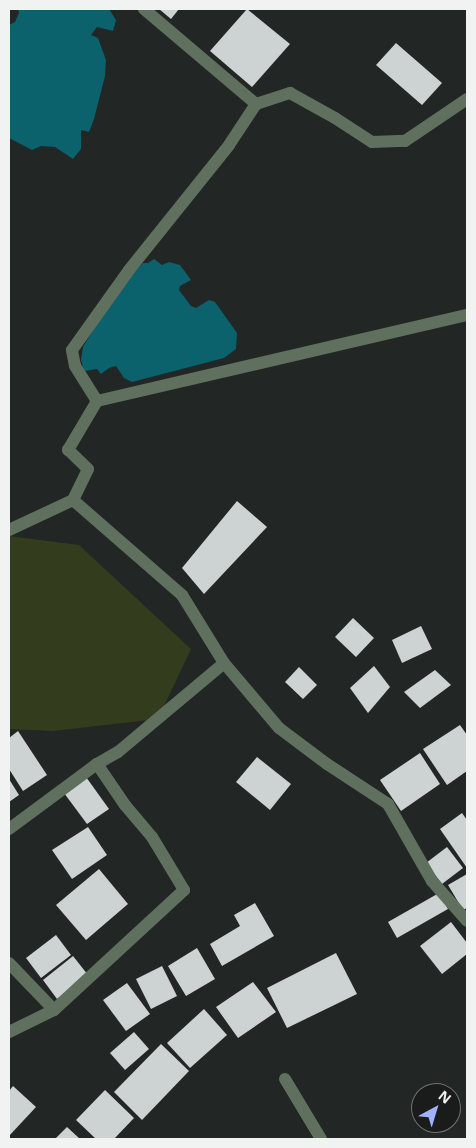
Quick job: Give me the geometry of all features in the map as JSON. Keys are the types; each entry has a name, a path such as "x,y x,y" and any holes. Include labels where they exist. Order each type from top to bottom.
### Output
{"street":[{"path":"144,9 256,104"},
{"path":"97,401 75,366 72,350 129,270 224,152 256,104 290,93 335,118 372,142 405,141 467,99"},
{"path":"9,530 73,500 88,469 68,450 97,401 467,315"},
{"path":"73,500 182,595 224,663 279,728 327,764 388,804 432,881 467,921"},
{"path":"9,829 97,764 118,752 224,663"},
{"path":"9,1032 54,1010 184,890 152,837 125,805 97,764"},
{"path":"9,963 54,1010"},
{"path":"285,1079 321,1139"}],"green space":[{"path":"9,536 79,545 191,649 158,719 53,731 9,729"}],"water":[{"path":"18,9 109,9 116,20 113,31 97,27 91,35 98,38 106,60 105,76 89,132 81,130 81,149 73,159 55,147 41,146 32,150 9,138 9,25 15,22 19,13"},
{"path":"154,259 162,265 169,262 180,265 191,280 180,286 179,290 191,306 196,308 209,300 215,302 237,333 236,349 224,358 132,382 124,378 116,366 109,368 101,374 97,369 84,371 81,360 83,347 95,327 132,274 143,263 148,263"}],"building":[{"path":"159,9 179,9 171,19"},
{"path":"247,9 290,44 252,87 210,51"},
{"path":"396,43 442,83 422,105 376,65"},
{"path":"237,501 267,527 204,594 182,568"},
{"path":"353,618 374,638 356,657 335,637"},
{"path":"421,626 432,649 402,663 392,640"},
{"path":"374,666 390,687 368,713 350,688"},
{"path":"299,667 317,685 303,699 285,682"},
{"path":"435,670 451,685 420,708 404,692"},
{"path":"460,725 467,735 467,771 447,785 423,749"},
{"path":"18,731 47,775 23,791 9,769 9,738"},
{"path":"420,753 440,784 401,811 380,780"},
{"path":"257,757 291,784 270,810 236,782"},
{"path":"86,777 109,809 87,824 64,793"},
{"path":"9,779 19,795 9,802"},
{"path":"462,813 467,820 467,868 440,829"},
{"path":"88,827 107,855 72,879 52,850"},
{"path":"447,847 463,868 442,884 426,863"},
{"path":"99,869 128,904 86,940 56,905"},
{"path":"467,874 467,908 463,910 448,885"},
{"path":"439,893 448,909 397,938 388,922"},
{"path":"255,903 274,936 222,966 210,944 240,926 234,915"},
{"path":"451,922 467,943 467,954 442,974 420,946"},
{"path":"56,935 71,955 41,978 26,958"},
{"path":"197,948 215,979 186,996 168,966"},
{"path":"336,953 357,994 287,1028 267,988"},
{"path":"73,956 88,975 57,999 43,980"},
{"path":"162,966 177,996 151,1009 136,979"},
{"path":"253,982 276,1012 238,1038 216,1007"},
{"path":"127,983 150,1014 126,1031 103,1000"},
{"path":"204,1009 227,1035 190,1068 167,1043"},
{"path":"134,1032 149,1049 125,1070 110,1053"},
{"path":"161,1044 189,1071 142,1120 114,1092"},
{"path":"13,1086 36,1107 9,1136 9,1091"},
{"path":"105,1090 134,1118 114,1139 96,1139 76,1120"},
{"path":"67,1127 80,1139 55,1139"}]}
